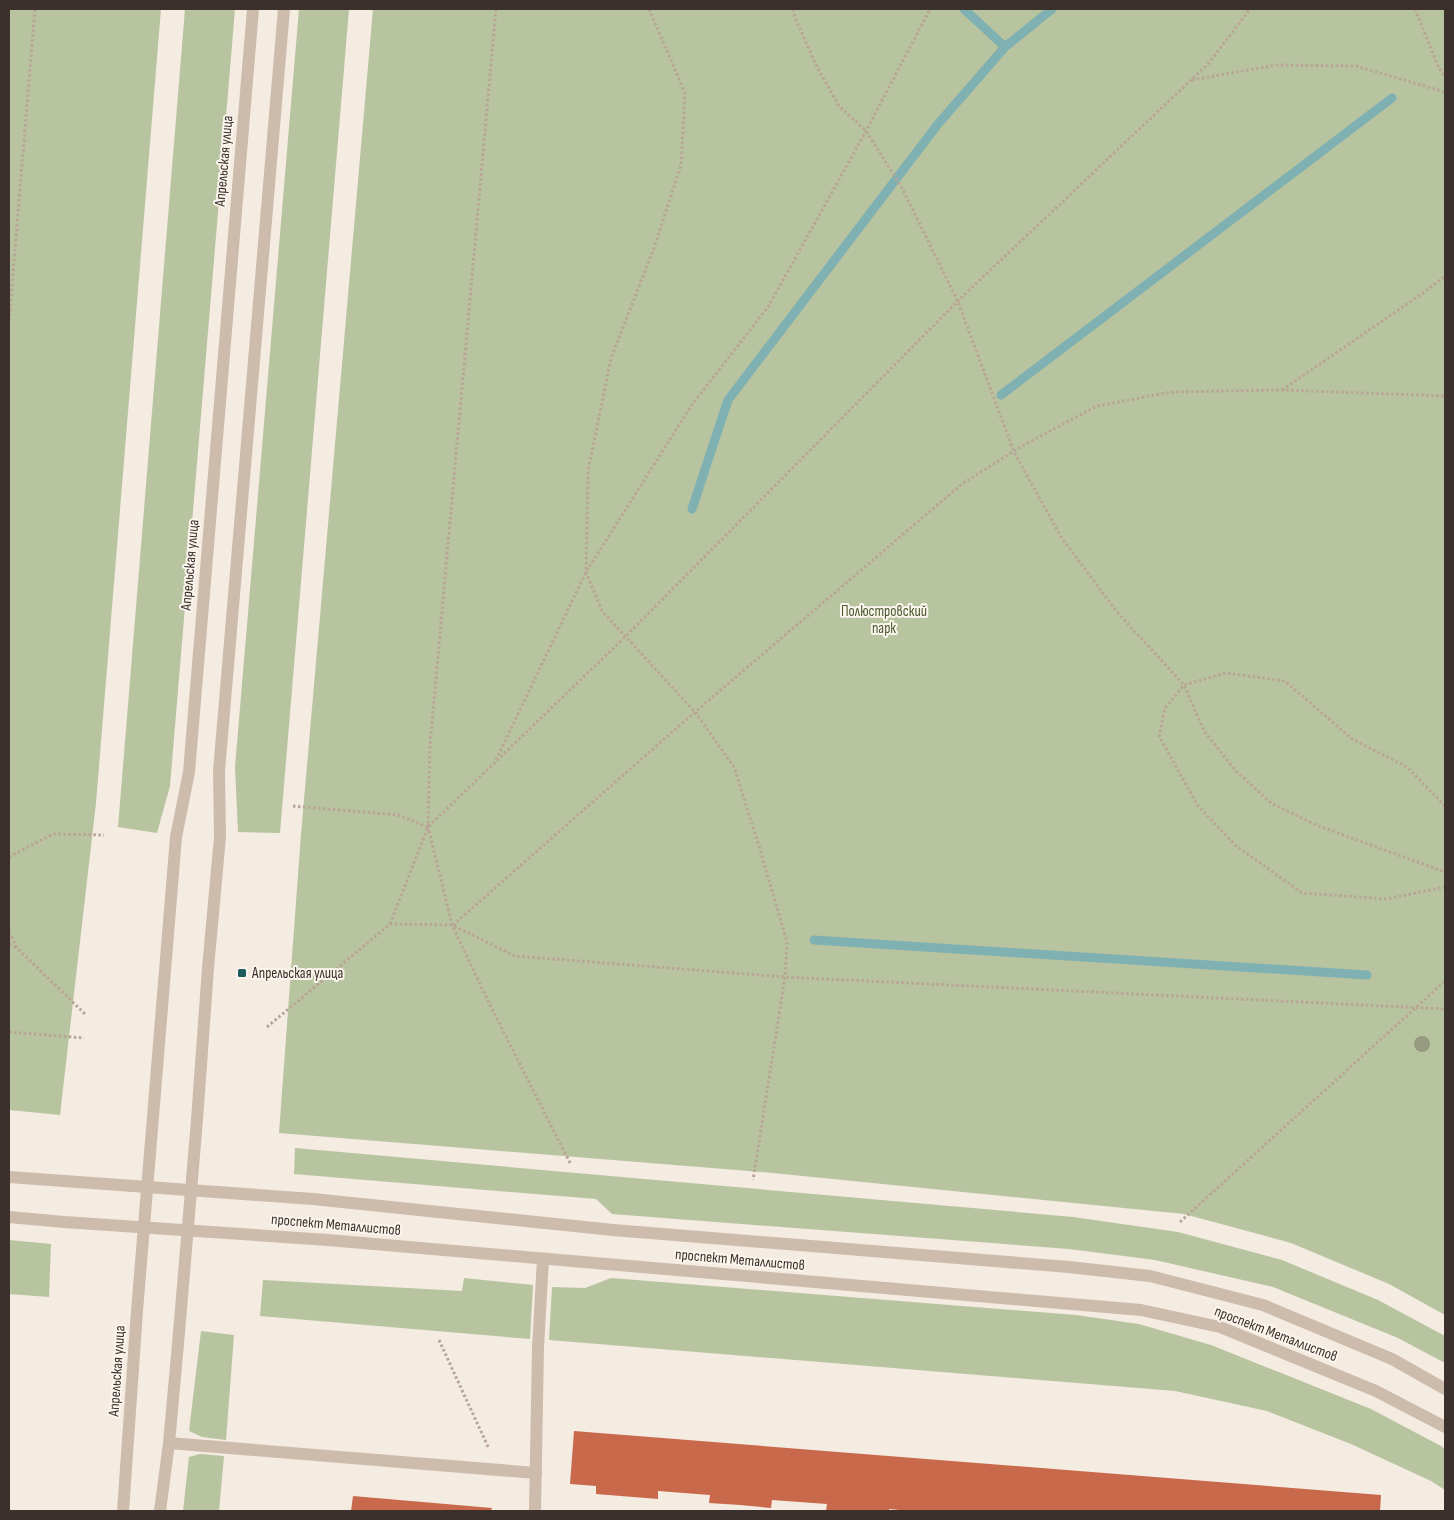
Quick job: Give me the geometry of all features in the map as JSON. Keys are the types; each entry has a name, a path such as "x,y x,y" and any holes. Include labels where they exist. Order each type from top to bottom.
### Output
{"street":[{"name":"Апрельская улица","path":"123,1511 176,837 189,772 253,9"},
{"path":"160,1511 170,1443 192,1190 208,968 220,837 220,761 284,9"},
{"name":"проспект Металлистов","path":"9,1177 313,1199 623,1231 1069,1267 1150,1276 1262,1305 1392,1359 1445,1389"},
{"name":"проспект Металлистов","path":"9,1217 328,1240 1141,1310 1220,1327 1376,1391 1445,1427"},
{"path":"536,1511 538,1348 544,1259"},
{"path":"170,1443 536,1473"}],"path":[{"path":"9,322 35,9"},
{"path":"496,9 430,745 428,828 452,925 570,1163"},
{"path":"649,9 685,93 681,165 654,248 612,358 588,471 586,572 602,611 695,712 734,767 788,942 785,977 753,1180"},
{"path":"793,9 817,67 839,106 866,131 902,188 958,302 1014,452 1061,537 1117,612 1184,685 1204,732 1236,771 1272,803 1316,824 1445,872"},
{"path":"495,764 586,572 691,406 768,307 866,131 930,9"},
{"path":"267,1027 390,924 428,828 626,636 958,302 1192,80 1208,64 1250,9"},
{"path":"1414,9 1445,78"},
{"path":"1192,80 1277,65 1356,66 1445,92"},
{"path":"1282,390 1445,276"},
{"path":"452,925 695,712 962,484 1014,452 1097,406 1171,392 1282,390 1445,396"},
{"path":"1445,806 1407,767 1352,739 1285,681 1226,673 1184,685 1165,708 1159,736 1198,806 1235,845 1302,893 1386,899 1445,887"},
{"path":"293,806 398,815 428,828"},
{"path":"9,858 53,834 104,835"},
{"path":"390,924 452,925 515,956 785,977 1445,1009"},
{"path":"9,932 17,948"},
{"path":"9,944 17,948 86,1015"},
{"path":"1180,1222 1445,981"},
{"path":"9,1032 84,1038"},
{"path":"439,1340 498,1470"}],"green space":[{"path":"9,9 161,9 96,803 60,1115 9,1110"},
{"path":"185,9 235,9 170,786 157,833 118,827"},
{"path":"299,9 349,9 280,833 238,832 235,767"},
{"name":"Полюстровский парк","path":"373,9 1445,9 1445,1315 1389,1284 1291,1243 1184,1214 773,1173 279,1133 301,834"},
{"path":"295,1148 1073,1217 1178,1232 1282,1260 1378,1300 1445,1336 1445,1363 1398,1338 1273,1287 1155,1260 1069,1249 612,1214 596,1199 294,1174"},
{"path":"9,1240 51,1244 49,1297 9,1294"},
{"path":"464,1278 533,1285 530,1339 260,1316 263,1280 462,1291"},
{"path":"611,1278 1076,1315 1139,1324 1211,1345 1371,1409 1441,1446 1445,1449 1445,1490 1431,1481 1351,1444 1267,1411 1175,1391 549,1340 552,1287 585,1288"},
{"path":"201,1331 234,1335 226,1440 202,1437 189,1431"},
{"path":"200,1454 224,1456 219,1511 183,1511 189,1457"}],"building":[{"path":"574,1431 1381,1495 1380,1511 910,1511 889,1509 889,1511 826,1511 827,1504 772,1500 771,1508 709,1503 710,1495 658,1491 658,1499 596,1494 596,1486 570,1484"},
{"path":"353,1496 492,1508 491,1511 351,1511"}],"waterway":[{"path":"964,9 1005,47"},
{"path":"692,509 728,400 938,124 1005,47 1052,9"},
{"path":"1001,395 1392,98"},
{"path":"814,940 1367,975"}],"place":[{"name":"Апрельская улица","path":"242,973"}]}
